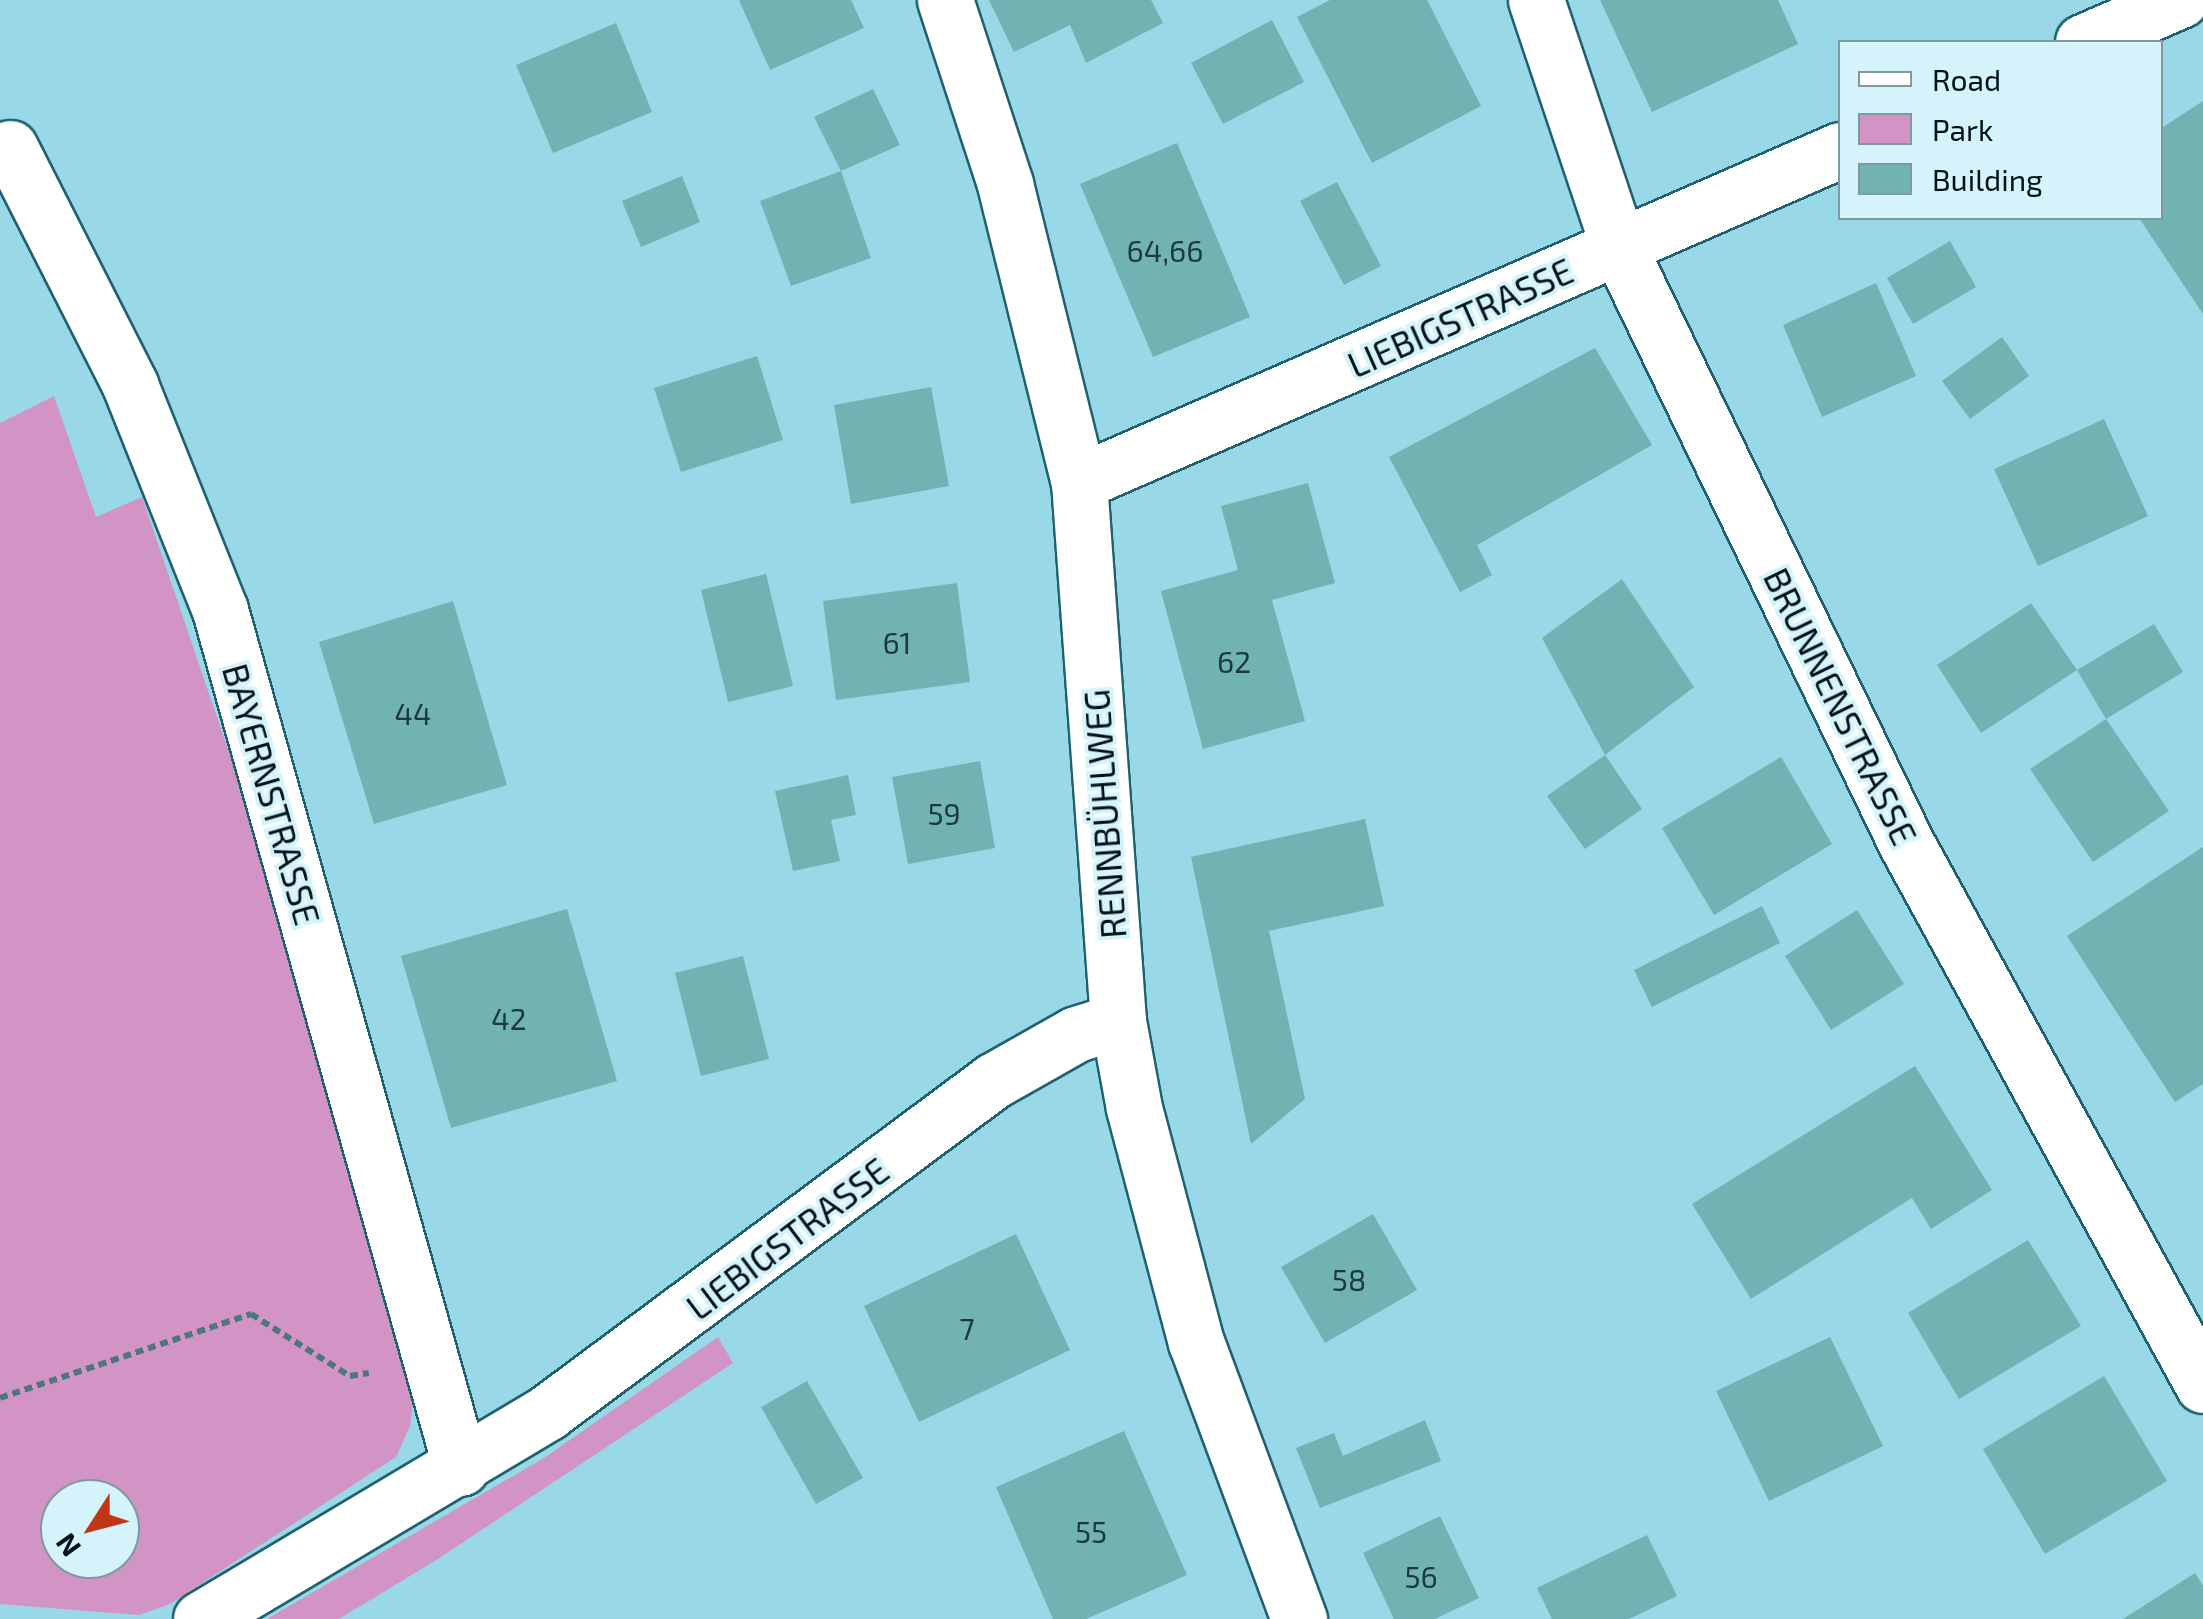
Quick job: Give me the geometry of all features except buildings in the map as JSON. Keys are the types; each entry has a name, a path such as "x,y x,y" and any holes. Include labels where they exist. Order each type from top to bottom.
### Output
{"street":[{"name":"RENNBÜHLWEG","path":"946,0 1026,258 1079,482 1118,1020 1159,1214 1196,1342 1299,1619"},
{"name":"BRUNNENSTRASSE","path":"1536,0 1619,248 1906,843 2203,1385"},
{"path":"2089,40 2180,0"},
{"name":"BAYERNSTRASSE","path":"10,148 130,384 220,610 461,1468"},
{"name":"LIEBIGSTRASSE","path":"1079,482 1838,151"},
{"name":"LIEBIGSTRASSE","path":"201,1619 461,1468 644,1347 993,1081 1076,1034 1118,1020"}],"path":[{"path":"0,1398 250,1314 350,1376 435,1366"}],"green space":[{"path":"54,396 96,517 142,497 266,861 414,1394 410,1426 396,1457 170,1604 139,1615 0,1604 0,423"},
{"path":"718,1337 733,1363 438,1559 339,1619 267,1619 544,1458"}]}
